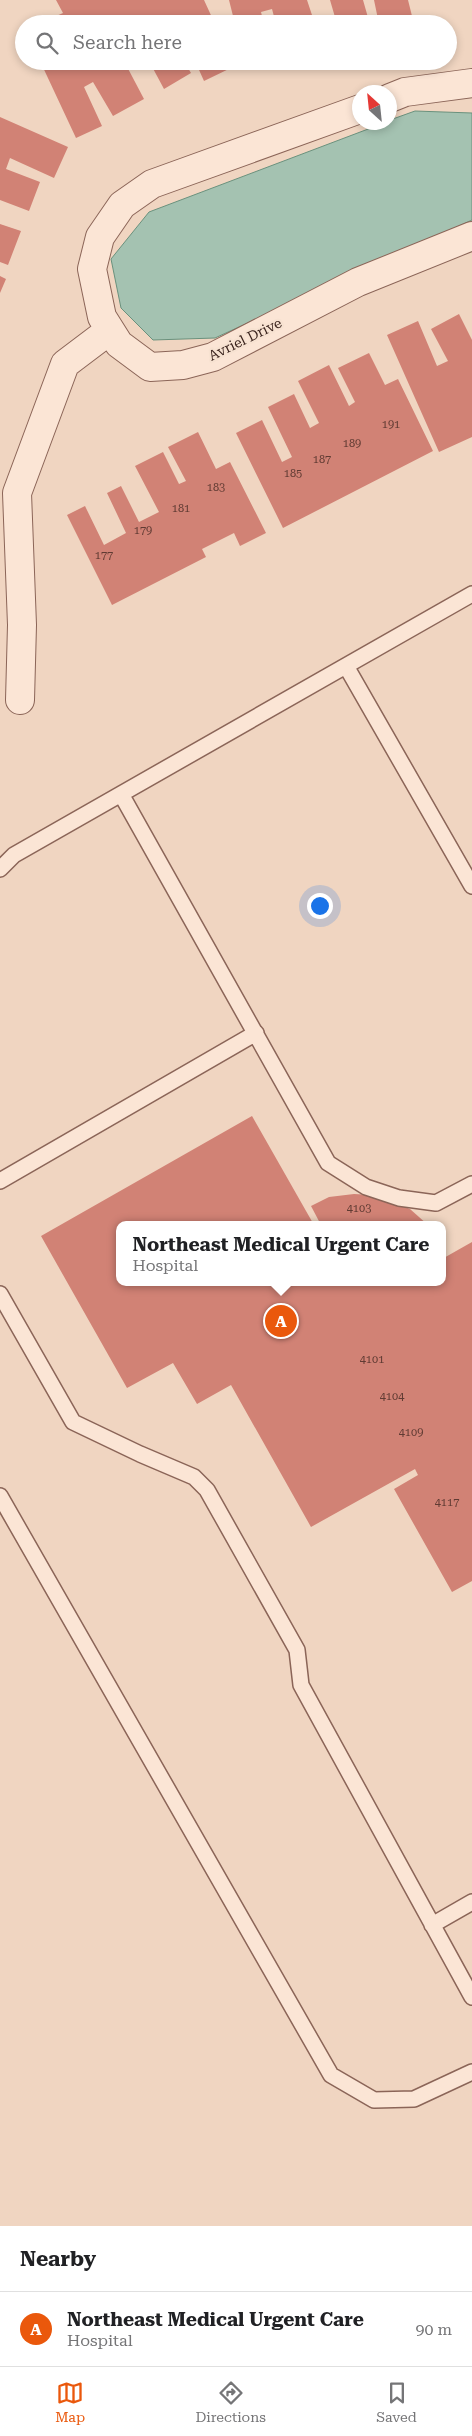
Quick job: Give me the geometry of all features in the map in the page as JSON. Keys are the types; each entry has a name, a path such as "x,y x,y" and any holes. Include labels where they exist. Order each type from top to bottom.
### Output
{"street":[{"path":"397,95 405,92 472,83"},
{"name":"Avriel Drive","path":"352,111 152,184 122,205 100,237 92,269 102,317 119,344 150,367 183,365 213,357 358,282 472,236"},
{"path":"20,700 22,625 18,493 65,364 110,330"}],"lane":[{"path":"0,869 14,855 472,594"},
{"path":"346,666 472,886"},
{"path":"121,794 328,1163 366,1187 399,1198 436,1203 472,1184"},
{"path":"0,1181 256,1033"},
{"path":"0,1294 73,1422 194,1477 207,1490 297,1650 301,1685 472,1997"},
{"path":"0,1496 331,2075 374,2100 414,2099 472,2072"},
{"path":"432,1925 472,1902"}],"shaded area":[{"path":"415,111 472,113 472,220 215,338 153,340 121,308 111,259 149,212 366,130 397,130 397,117"}],"building":[{"path":"56,0 204,0 211,15 59,15 63,13"},
{"path":"229,0 307,0 312,15 274,15 272,9 261,12 262,15 233,15"},
{"path":"330,0 363,0 367,15 334,15"},
{"path":"374,0 408,0 412,15 377,15"},
{"path":"44,70 129,70 144,99 113,116 93,82 84,87 102,126 76,138"},
{"path":"154,70 189,70 191,73 164,89"},
{"path":"199,70 227,70 204,81"},
{"path":"0,117 68,147 54,178 10,158 6,169 40,182 29,211 0,200"},
{"path":"0,224 21,231 8,265 0,262"},
{"path":"0,276 6,279 0,293"},
{"path":"459,314 472,340 472,437 439,452 387,335 418,321 437,366 448,361 431,329"},
{"path":"369,353 385,385 398,379 433,451 283,528 236,433 262,420 282,462 292,457 268,407 294,394 310,428 319,423 298,381 329,365 349,406 355,402 338,368"},
{"path":"198,432 216,469 230,462 266,533 240,546 234,533 202,549 206,557 112,605 67,515 85,506 104,545 126,533 107,493 121,486 139,522 159,512 135,466 163,452 179,484 186,481 168,447"},
{"path":"252,1116 312,1221 116,1221 116,1286 446,1286 446,1257 472,1242 472,1581 452,1592 394,1489 418,1475 415,1469 311,1527 231,1385 197,1404 173,1363 127,1388 41,1236"},
{"path":"354,1194 373,1195 410,1209 424,1221 319,1221 311,1206 329,1197"}],"place":[{"name":"Northeast Medical Urgent Care","path":"281,1321"}]}
